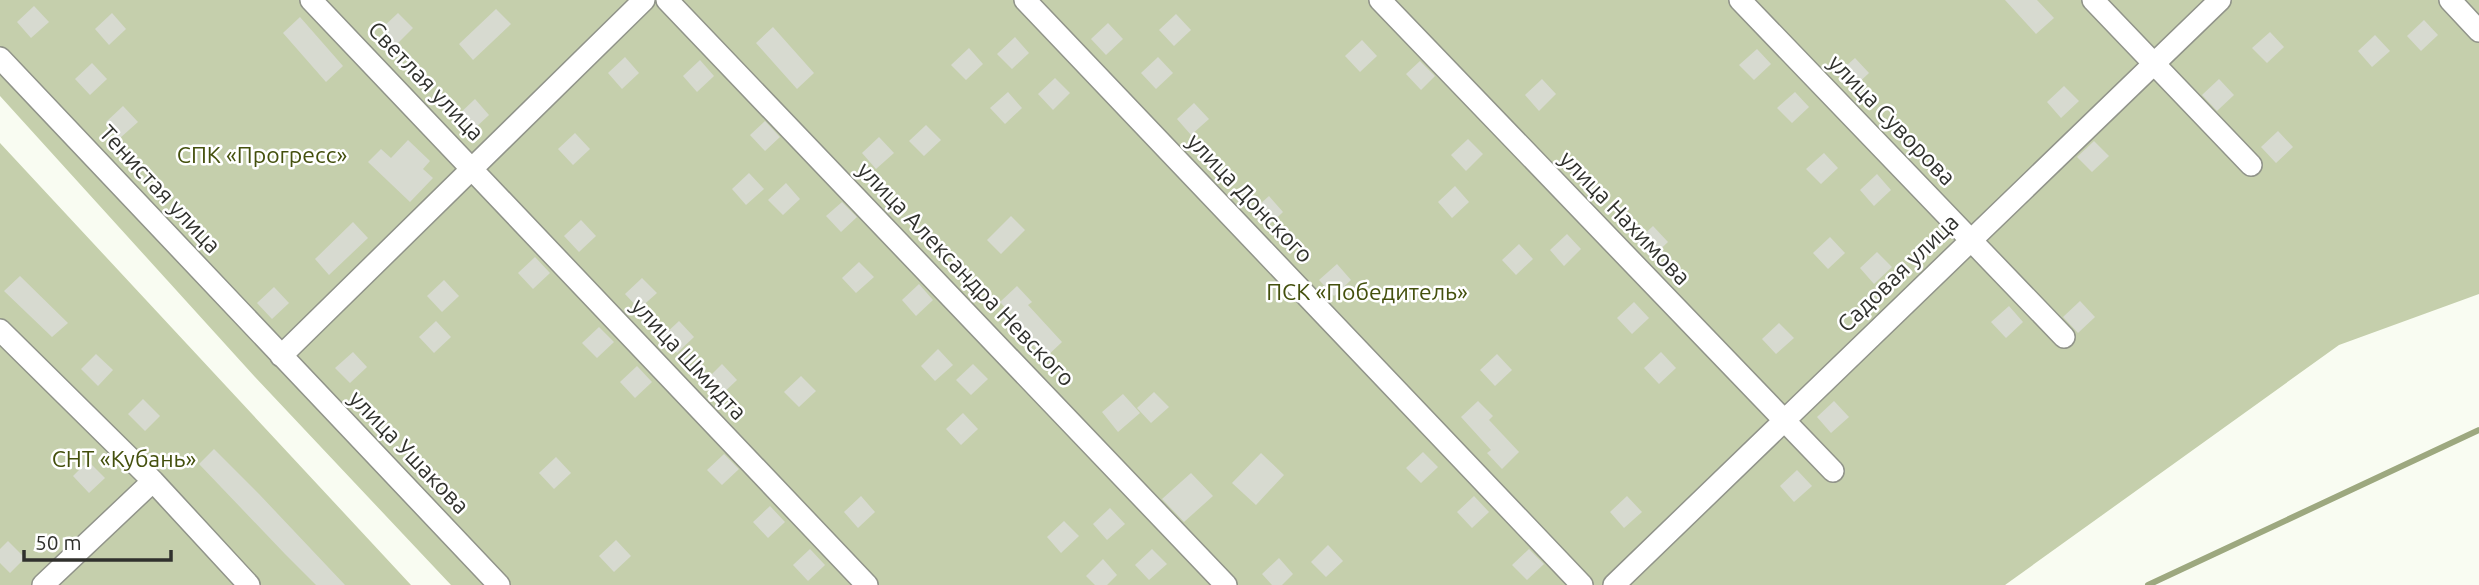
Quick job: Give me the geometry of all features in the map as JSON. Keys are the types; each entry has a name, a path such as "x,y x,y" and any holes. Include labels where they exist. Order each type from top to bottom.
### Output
{"street":[{"name":"Светлая улица","path":"312,0 473,169"},
{"path":"281,356 644,0"},
{"name":"улица Александра Невского","path":"667,0 1226,585"},
{"name":"улица Донского","path":"1025,0 1582,585"},
{"name":"улица Нахимова","path":"1380,0 1833,471"},
{"name":"улица Суворова","path":"1740,0 2064,337"},
{"path":"2093,0 2250,165"},
{"name":"Садовая улица","path":"1614,585 2220,0"},
{"path":"2450,0 2479,31"},
{"name":"Тенистая улица","path":"0,58 281,356"},
{"name":"улица Шмидта","path":"473,169 867,585"},
{"path":"0,330 153,481 249,585"},
{"name":"улица Ушакова","path":"281,356 499,585"},
{"path":"43,585 153,481"}],"green space":[{"name":"ПСК «Победитель»","path":"0,0 2479,0 2479,294 2339,345 2005,585 451,585 255,377 0,96"},
{"name":"СНТ «Кубань»","path":"0,143 411,585 0,585"}],"building":[{"path":"2005,0 2037,0 2054,18 2036,34"},
{"path":"34,6 49,22 31,38 17,22"},
{"path":"496,9 511,24 473,60 459,44"},
{"path":"112,13 126,29 109,45 95,29"},
{"path":"398,13 413,28 396,45 381,29"},
{"path":"1176,14 1191,30 1174,46 1159,30"},
{"path":"300,17 343,66 326,82 283,33"},
{"path":"2424,20 2438,35 2421,51 2407,36"},
{"path":"1108,23 1123,39 1106,55 1091,39"},
{"path":"773,27 814,73 797,89 756,43"},
{"path":"2270,32 2284,47 2267,63 2252,48"},
{"path":"2375,35 2390,51 2372,67 2358,51"},
{"path":"1015,37 1029,53 1012,69 997,54"},
{"path":"1362,40 1377,56 1360,72 1345,56"},
{"path":"969,48 983,64 966,80 951,65"},
{"path":"1757,49 1771,64 1754,80 1739,65"},
{"path":"625,57 639,73 622,89 608,73"},
{"path":"1158,57 1173,73 1156,89 1141,73"},
{"path":"1855,58 1869,73 1852,89 1837,74"},
{"path":"700,60 714,76 697,92 683,76"},
{"path":"1420,61 1435,76 1421,90 1406,74"},
{"path":"92,63 107,79 90,95 75,79"},
{"path":"1055,78 1070,93 1053,110 1038,94"},
{"path":"1542,79 1556,94 1539,111 1525,95"},
{"path":"2219,79 2234,95 2217,111 2202,95"},
{"path":"2064,86 2079,101 2061,118 2047,102"},
{"path":"1008,92 1022,108 1005,124 990,108"},
{"path":"1795,92 1809,107 1792,123 1777,108"},
{"path":"475,99 489,115 472,131 457,116"},
{"path":"1194,103 1209,119 1191,135 1177,119"},
{"path":"123,106 138,122 120,138 106,122"},
{"path":"765,121 780,137 765,151 750,135"},
{"path":"926,125 941,140 924,156 909,141"},
{"path":"2278,131 2293,147 2276,163 2261,147"},
{"path":"575,133 590,149 573,165 558,149"},
{"path":"879,137 894,153 876,169 862,153"},
{"path":"1468,139 1483,154 1466,171 1451,155"},
{"path":"408,140 430,161 423,169 433,178 410,202 368,162 381,149 391,158"},
{"path":"2094,141 2109,156 2092,172 2077,157"},
{"path":"1824,153 1838,168 1821,184 1806,169"},
{"path":"749,173 764,189 746,205 732,189"},
{"path":"1877,174 1891,190 1874,206 1860,190"},
{"path":"786,183 800,199 783,215 768,200"},
{"path":"1455,186 1469,202 1452,218 1438,202"},
{"path":"1269,196 1283,212 1266,228 1251,212"},
{"path":"842,202 857,217 841,232 826,216"},
{"path":"1011,216 1025,230 1001,254 987,240"},
{"path":"581,220 596,236 579,252 564,236"},
{"path":"353,222 368,238 329,275 315,259"},
{"path":"1653,226 1668,242 1651,258 1636,242"},
{"path":"1567,234 1581,249 1564,266 1550,250"},
{"path":"1830,237 1845,253 1828,269 1813,253"},
{"path":"1519,244 1533,259 1516,275 1502,260"},
{"path":"1877,252 1892,267 1874,284 1860,268"},
{"path":"535,257 550,273 533,289 518,273"},
{"path":"859,262 874,277 856,293 842,278"},
{"path":"1337,264 1351,280 1334,296 1319,280"},
{"path":"20,276 68,323 52,337 4,291"},
{"path":"642,278 657,293 639,309 625,294"},
{"path":"444,280 459,296 442,312 427,296"},
{"path":"919,284 933,300 916,316 902,300"},
{"path":"1017,286 1032,302 1028,305 1062,342 1045,358 1030,342 1034,339 1000,302"},
{"path":"274,287 289,303 272,319 257,303"},
{"path":"2080,301 2095,317 2078,333 2063,317"},
{"path":"1634,302 1649,318 1632,334 1617,318"},
{"path":"2009,306 2023,322 2006,338 1991,322"},
{"path":"436,321 451,337 434,353 419,337"},
{"path":"679,321 694,337 677,353 662,337"},
{"path":"1779,323 1794,338 1776,354 1762,339"},
{"path":"599,327 614,342 597,358 582,343"},
{"path":"938,349 953,365 935,381 921,366"},
{"path":"353,352 367,367 350,383 335,368"},
{"path":"1661,352 1676,368 1659,384 1644,368"},
{"path":"96,354 113,370 98,386 81,369"},
{"path":"1497,354 1512,370 1495,386 1480,370"},
{"path":"722,364 737,380 720,396 705,381"},
{"path":"973,364 988,379 971,395 956,380"},
{"path":"637,366 652,382 635,398 620,382"},
{"path":"801,376 816,391 799,407 784,392"},
{"path":"1154,392 1169,407 1151,423 1137,408"},
{"path":"1123,394 1140,413 1118,432 1102,412"},
{"path":"143,399 160,416 145,431 128,414"},
{"path":"1478,401 1493,416 1489,420 1519,452 1502,469 1487,453 1491,450 1461,417"},
{"path":"1834,401 1849,417 1831,433 1817,417"},
{"path":"963,413 978,429 961,445 946,429"},
{"path":"214,449 345,585 316,585 285,554 199,464"},
{"path":"1423,452 1438,467 1421,483 1406,468"},
{"path":"1261,453 1284,475 1256,505 1232,483"},
{"path":"724,454 739,469 722,485 707,470"},
{"path":"556,457 571,473 554,489 539,473"},
{"path":"88,461 105,478 89,493 73,476"},
{"path":"1797,470 1812,486 1794,502 1780,486"},
{"path":"1191,473 1213,496 1184,522 1162,499"},
{"path":"861,496 875,512 858,528 844,512"},
{"path":"1474,496 1489,512 1472,528 1457,512"},
{"path":"1627,496 1642,512 1624,528 1610,512"},
{"path":"770,506 785,522 768,538 753,522"},
{"path":"1110,508 1125,524 1107,540 1093,524"},
{"path":"1064,521 1079,536 1061,553 1047,537"},
{"path":"616,540 631,556 614,572 599,556"},
{"path":"8,541 25,558 10,573 0,563 0,549"},
{"path":"1328,545 1343,561 1326,577 1311,562"},
{"path":"810,549 825,565 808,581 793,565"},
{"path":"1152,549 1167,564 1149,580 1135,565"},
{"path":"1529,549 1544,564 1527,580 1512,565"},
{"path":"1279,558 1293,574 1282,585 1272,585 1262,574"},
{"path":"1103,559 1117,575 1107,585 1095,585 1086,576"}],"waterway":[{"path":"2148,585 2479,430"}],"park label":[{"name":"СПК «Прогресс»","path":"262,155"}]}
